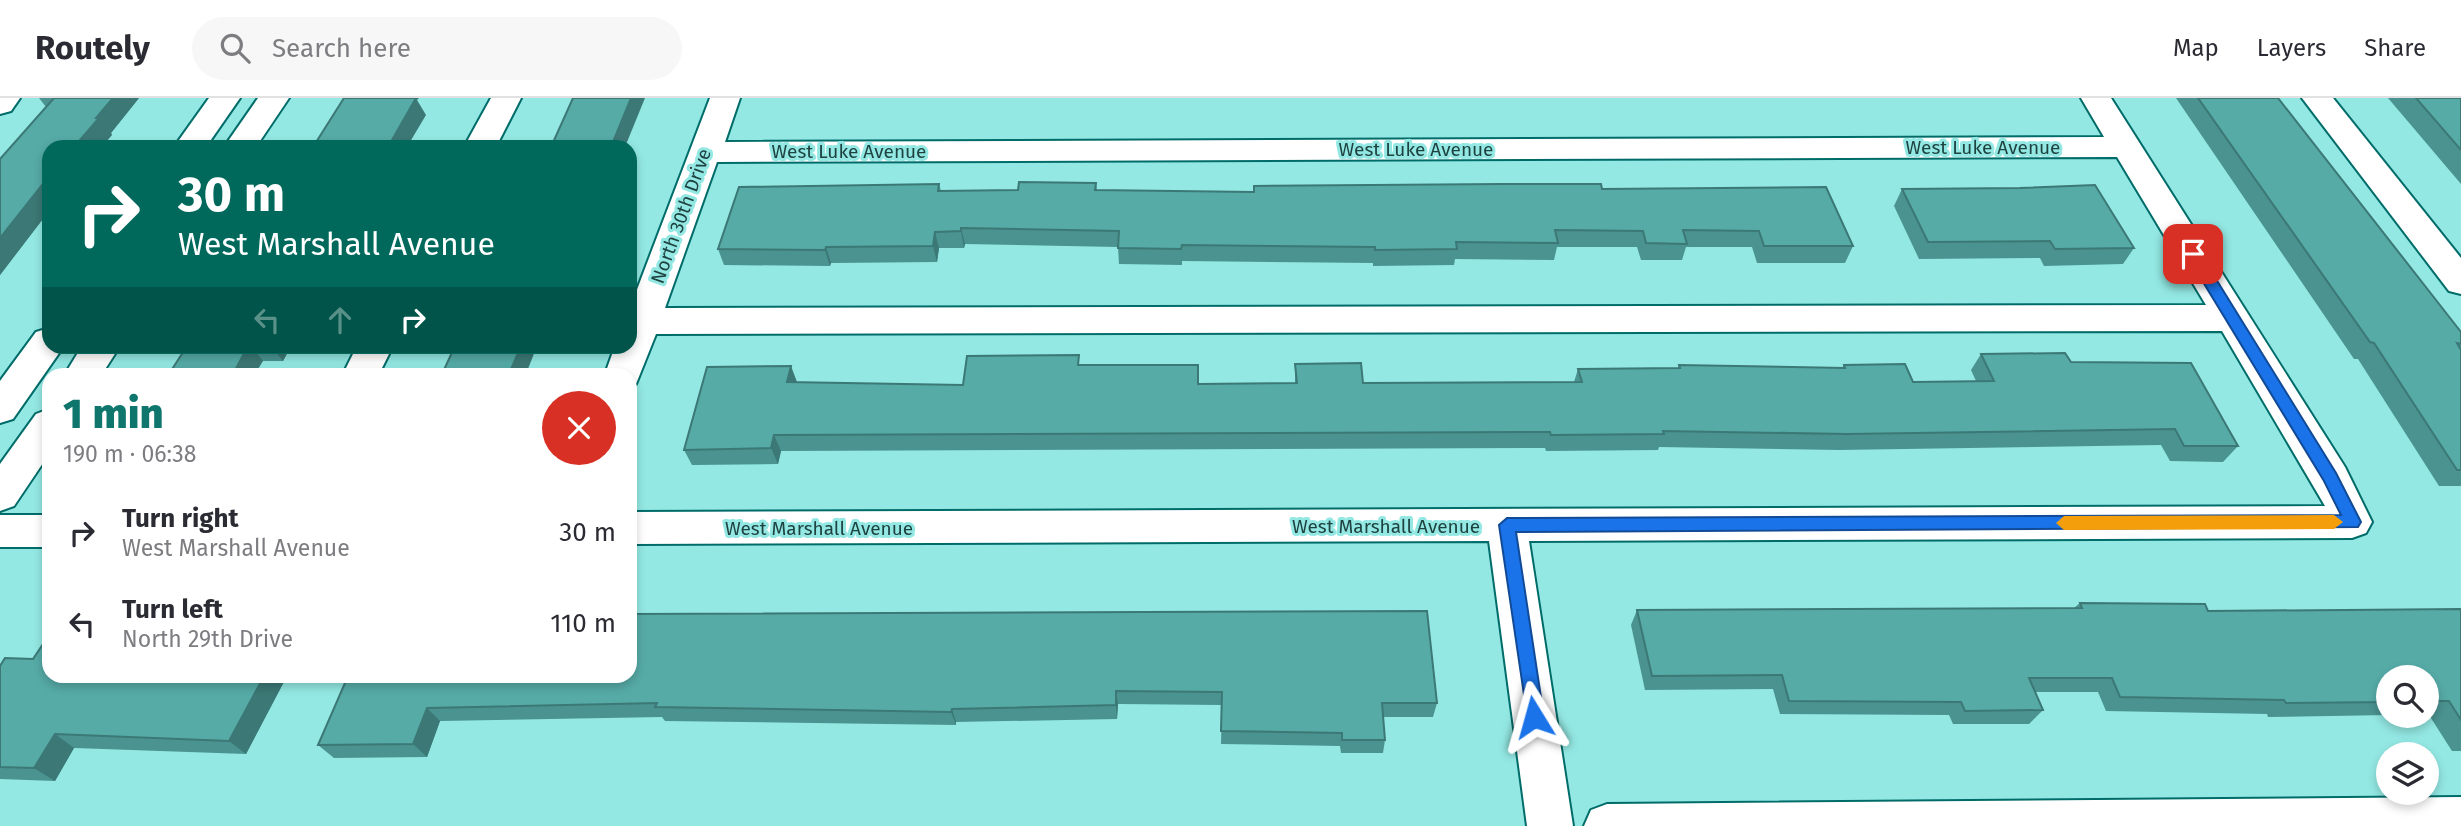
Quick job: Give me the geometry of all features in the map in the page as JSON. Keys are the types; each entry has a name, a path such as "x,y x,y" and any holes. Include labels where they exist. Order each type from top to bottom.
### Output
{"street":[{"path":"0,104 5,98"},
{"path":"195,140 225,98"},
{"path":"245,140 274,98"},
{"path":"484,140 506,98"},
{"name":"North 30th Drive","path":"637,335 725,98"},
{"path":"2096,98 2232,318"},
{"path":"2317,98 2461,282"},
{"name":"West Luke Avenue","path":"705,152 2127,147"},
{"path":"642,321 2232,318"},
{"name":"West Marshall Avenue","path":"637,528 2352,522 2331,478 2232,318"},
{"path":"0,409 42,351"},
{"path":"0,495 42,434"},
{"path":"1507,525 1550,826"},
{"path":"0,531 42,531"},
{"path":"1606,826 2461,819"}],"building":[{"path":"54,98 113,98 80,140 42,140 42,185 0,238 0,159"},
{"path":"344,98 416,98 392,140 317,140"},
{"path":"573,98 631,98 614,140 554,140"},
{"path":"2198,98 2278,98 2461,332 2461,344 2457,343 2461,350 2461,470 2457,470 2374,343 2370,342"},
{"path":"2416,98 2461,98 2461,150"},
{"path":"1019,182 1096,183 1095,190 1254,192 1254,186 1601,184 1602,189 1826,187 1853,246 1764,246 1759,231 1683,230 1687,244 1646,243 1643,231 1555,230 1558,243 1456,242 1457,249 1375,250 1375,247 1182,245 1181,249 1118,248 1119,231 961,228 961,231 935,232 933,246 826,247 825,250 718,249 739,187 939,184 938,191 1018,190"},
{"path":"2095,185 2134,248 2055,249 2050,241 1928,242 1902,189 2020,188"},
{"path":"2065,353 2071,362 2191,363 2238,446 2184,446 2175,429 1847,434 1663,431 1664,434 1551,435 1550,432 774,435 771,448 684,450 707,367 791,366 787,382 963,385 967,356 1079,355 1078,365 1198,365 1198,384 1297,383 1295,364 1361,363 1363,383 1582,382 1578,369 1680,368 1679,365 1845,368 1844,365 1905,364 1913,382 1994,381 1981,354"},
{"path":"182,354 244,354 236,368 173,368"},
{"path":"451,354 518,354 512,368 445,368"},
{"path":"2080,603 2205,604 2208,611 2461,609 2461,720 2449,701 2439,701 2439,665 2376,665 2376,702 2286,703 2284,700 2120,697 2112,678 2029,678 2043,710 1965,711 1961,702 1789,701 1782,675 1652,676 1637,610 2082,608"},
{"path":"1427,611 1437,703 1382,703 1385,740 1342,740 1342,733 1221,731 1222,692 1116,691 1116,705 952,709 951,712 655,707 657,703 427,708 413,744 318,745 345,683 637,683 637,614"},
{"path":"42,646 42,683 260,683 229,741 55,734 34,768 0,767 0,666 5,658 33,659"}],"slow traffic":[{"path":"2064,523 2334,522"}],"route":[{"path":"1534,717 1507,525 2352,522 2331,478 2193,254"}]}
